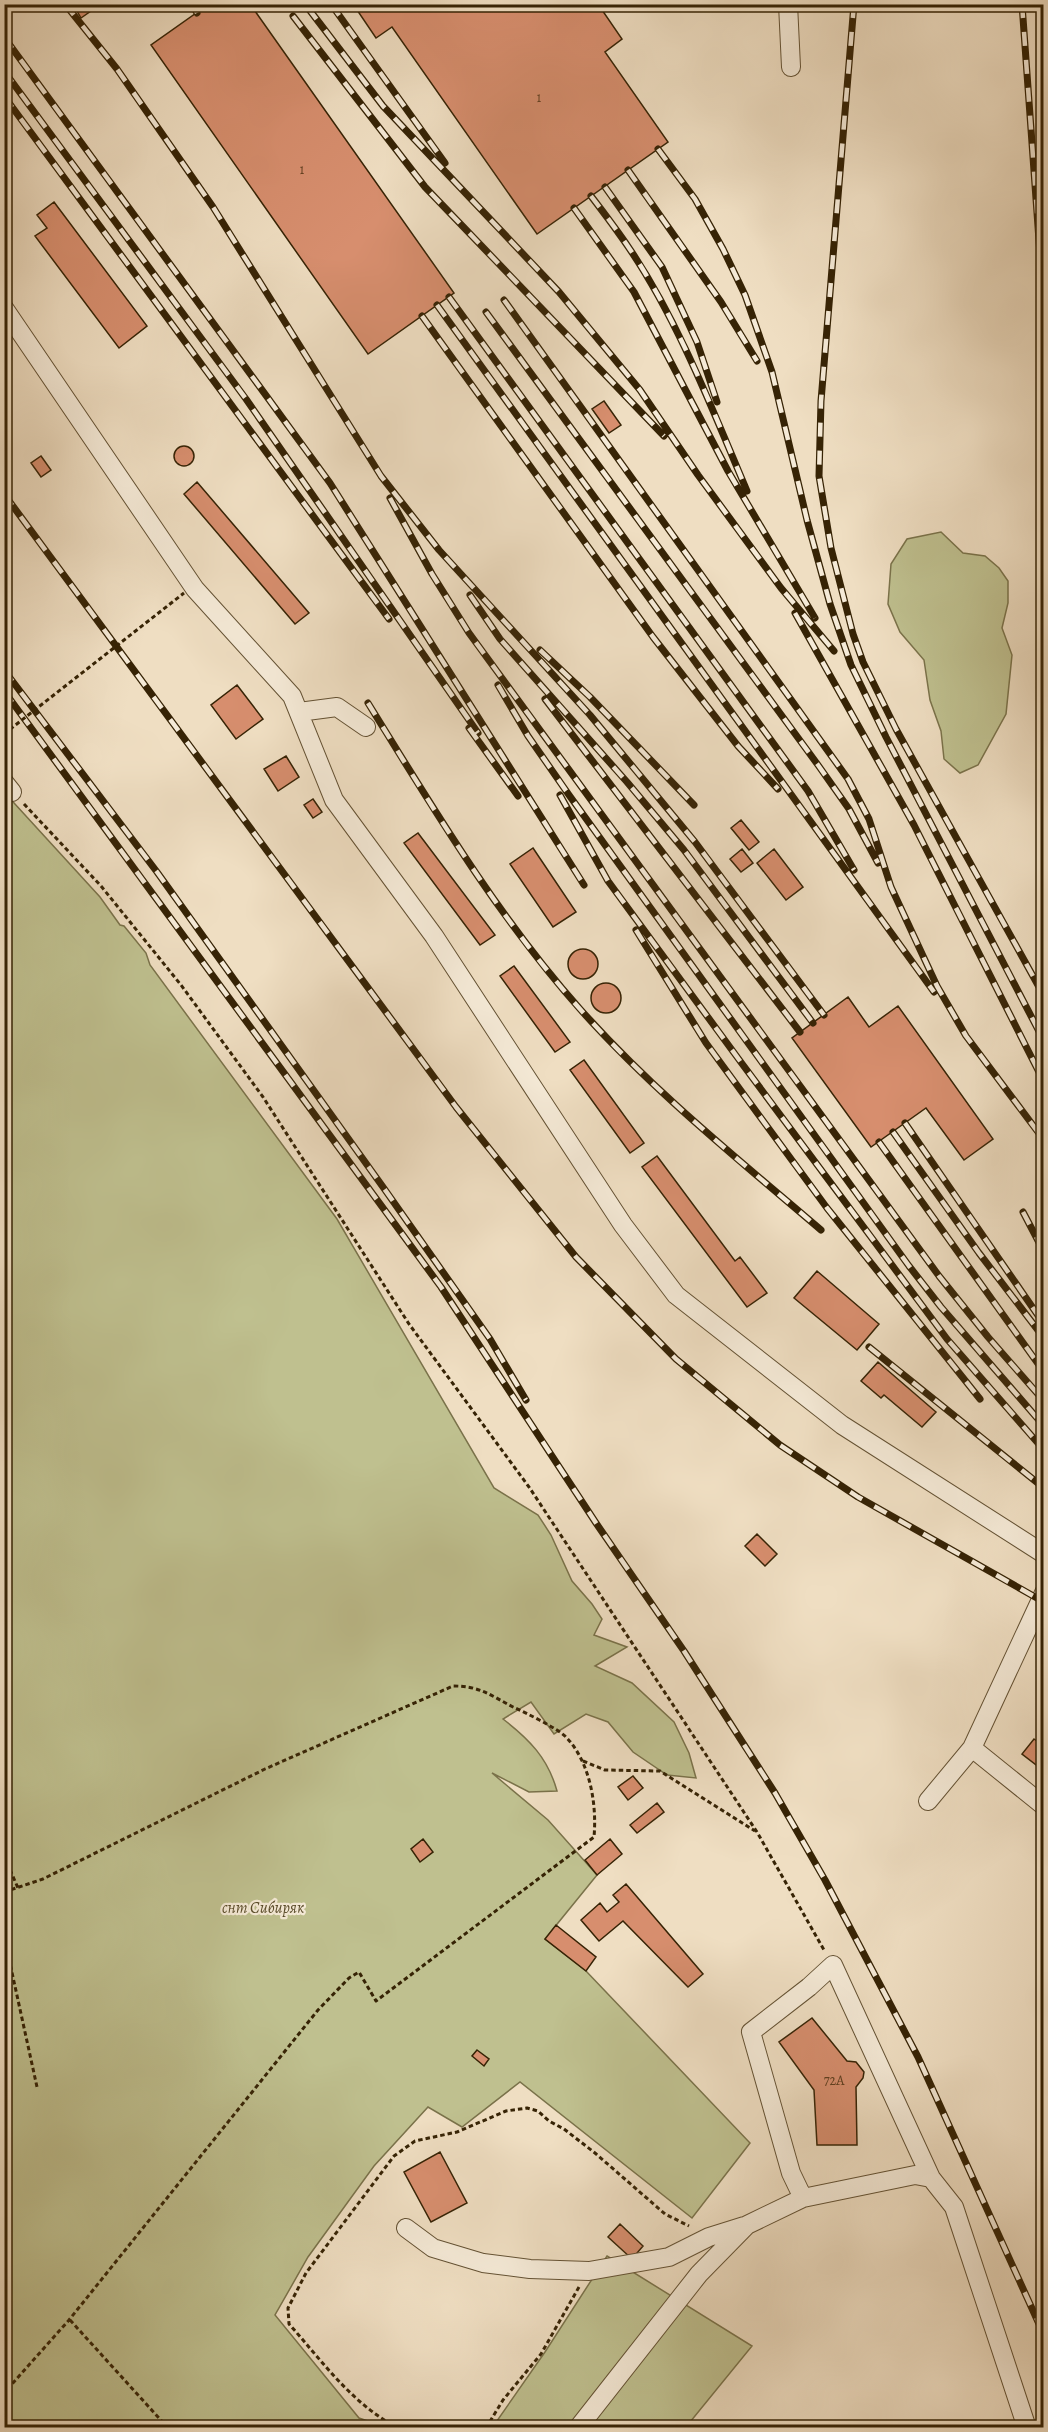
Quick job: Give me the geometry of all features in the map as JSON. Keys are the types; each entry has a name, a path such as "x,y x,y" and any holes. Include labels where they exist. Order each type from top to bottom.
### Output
{"street":[{"path":"788,4 791,67"},
{"path":"4,308 195,589 292,696 334,800 434,936 624,1225 676,1295 842,1425 1044,1554"},
{"path":"299,712 338,707 366,727"},
{"path":"928,1802 972,1748 1044,1593"},
{"path":"972,1748 1044,1806"},
{"path":"803,2198 791,2173 751,2032 809,1987 833,1965 931,2178 954,2207 1027,2427"},
{"path":"406,2228 433,2248 483,2263 530,2269 589,2271 669,2258 709,2237 747,2225 803,2198 893,2178 915,2175 931,2178"},
{"path":"578,2427 699,2274 747,2225"}],"path":[{"path":"4,734 184,593"},
{"path":"8,787 101,886 181,985 263,1097 409,1324 530,1487 757,1832 833,1965"},
{"path":"4,1892 43,1879 265,1769 453,1686 473,1686 565,1736 581,1761 592,1790 596,1815 594,1837 376,2001 359,1971 349,1978 318,2010 69,2320 4,2393"},
{"path":"581,1761 606,1770 660,1772 757,1832"},
{"path":"4,1856 18,1888"},
{"path":"4,1936 37,2087"},
{"path":"398,2427 375,2416 357,2401 289,2324 287,2316 291,2301 306,2273 394,2156 407,2145 457,2132 506,2111 527,2108 538,2111 595,2152 665,2214 709,2237"},
{"path":"486,2427 503,2400 541,2354 589,2271"},
{"path":"69,2320 168,2427"}],"green space":[{"path":"941,532 963,553 985,556 999,568 1008,581 1008,603 1002,628 1012,655 1006,714 978,765 960,773 944,759 941,731 930,700 924,660 900,632 888,604 891,564 907,539"},
{"name":"снт Сибиряк","path":"4,792 100,897 120,925 124,926 146,953 150,965 337,1219 494,1488 538,1515 551,1535 572,1581 602,1619 594,1635 627,1647 595,1666 632,1683 674,1722 689,1753 696,1778 667,1775 633,1752 608,1722 586,1714 554,1734 531,1702 503,1719 521,1734 543,1759 557,1791 529,1792 492,1773 548,1820 597,1875 545,1939 586,1971 750,2143 692,2218 520,2082 462,2127 428,2107 374,2166 308,2257 275,2315 359,2418 385,2427 5,2427"},
{"path":"607,2256 752,2346 686,2427 492,2428 545,2352"}],"building":[{"path":"73,4 101,4 81,18"},
{"path":"209,4 250,4 454,293 368,354 151,45"},
{"path":"353,4 598,4 622,39 605,52 668,142 537,234 392,27 376,38"},
{"path":"54,202 147,326 119,348 35,236 47,228 37,215"},
{"path":"604,401 621,425 609,433 592,409"},
{"path":"184,446 191,449 194,456 191,463 184,466 177,463 174,456 177,449"},
{"path":"41,456 51,470 41,477 31,463"},
{"path":"197,482 309,613 295,624 184,494"},
{"path":"237,685 263,719 236,739 211,705"},
{"path":"286,756 299,777 278,791 264,769"},
{"path":"313,799 322,812 313,818 304,805"},
{"path":"741,820 759,842 749,850 731,828"},
{"path":"418,833 495,935 480,945 404,843"},
{"path":"533,848 576,912 553,927 510,864"},
{"path":"742,849 753,863 741,872 730,859"},
{"path":"774,849 803,887 786,900 757,863"},
{"path":"583,949 589,950 597,958 597,970 589,978 583,979 577,978 569,970 568,964 569,958 577,950"},
{"path":"514,966 570,1042 555,1052 500,976"},
{"path":"606,983 612,984 620,992 620,1004 612,1012 606,1013 600,1012 592,1004 591,998 592,992 600,984"},
{"path":"848,997 869,1027 898,1006 993,1139 964,1160 926,1108 871,1147 792,1038"},
{"path":"584,1060 644,1143 630,1153 570,1070"},
{"path":"657,1156 735,1261 740,1257 767,1293 747,1307 642,1167"},
{"path":"817,1271 879,1324 857,1350 794,1298"},
{"path":"878,1362 936,1412 922,1427 884,1395 881,1398 861,1381"},
{"path":"757,1534 777,1554 765,1566 745,1546"},
{"path":"1034,1739 1044,1746 1044,1771 1022,1754"},
{"path":"633,1776 643,1788 628,1800 618,1787"},
{"path":"657,1803 664,1812 637,1833 630,1825"},
{"path":"423,1839 433,1852 420,1862 411,1849"},
{"path":"610,1839 622,1854 597,1875 585,1860"},
{"path":"626,1884 703,1974 688,1987 623,1921 599,1941 581,1920 600,1903 607,1912 619,1902 613,1895"},
{"path":"556,1925 596,1957 586,1971 545,1939"},
{"path":"812,2018 847,2061 856,2062 864,2072 863,2078 856,2087 857,2145 817,2145 814,2090 779,2042"},
{"path":"477,2050 489,2059 484,2066 472,2056"},
{"path":"440,2152 467,2203 431,2222 404,2172"},
{"path":"620,2224 643,2246 632,2259 608,2237"}],"railway":[{"path":"65,4 117,69 213,207 381,476 439,550 590,715 695,842 824,1015"},
{"path":"192,4 197,13"},
{"path":"331,4 445,163"},
{"path":"854,4 821,401 819,476 831,548 853,634 863,662 896,729 1044,996"},
{"path":"1022,4 1044,310"},
{"path":"1043,4 1044,14"},
{"path":"308,8 383,106 559,292 640,390 698,475 781,588 834,651"},
{"path":"293,16 425,187 664,436"},
{"path":"4,37 330,483 584,885"},
{"path":"4,71 246,399 478,733"},
{"path":"4,96 389,619"},
{"path":"658,149 695,199 745,295 772,372 807,520 830,604 851,665 1044,1041"},
{"path":"628,170 721,302 757,361"},
{"path":"605,187 662,267 697,342 717,402"},
{"path":"591,196 647,276 679,335 747,491"},
{"path":"574,208 634,292 728,471 815,618"},
{"path":"449,297 808,791 854,870"},
{"path":"504,300 848,779 869,819 891,887 937,986 966,1036 1044,1140"},
{"path":"437,305 934,992"},
{"path":"486,312 818,765 849,809 878,863"},
{"path":"422,316 653,637 738,746 778,789"},
{"path":"4,494 456,1107 576,1257 676,1359 780,1445 858,1497 1044,1602"},
{"path":"390,498 432,574 469,633 939,1276 1044,1401"},
{"path":"470,595 500,639 684,850 813,1023"},
{"path":"795,613 914,825 1044,1082"},
{"path":"540,650 590,697 694,805"},
{"path":"4,670 157,872 383,1187 490,1339 526,1400"},
{"path":"498,685 528,736 569,795 909,1266 941,1307 1044,1426"},
{"path":"4,691 441,1287 596,1523 684,1651 775,1793 825,1880 918,2057 1044,2335"},
{"path":"545,699 800,1032"},
{"path":"368,703 442,822 494,899 521,937 580,1009 666,1096 821,1230"},
{"path":"469,728 518,796"},
{"path":"560,795 608,881 743,1065 947,1339 1044,1450"},
{"path":"636,930 706,1043 827,1208 980,1399"},
{"path":"905,1123 1044,1324"},
{"path":"893,1132 979,1253 1044,1338"},
{"path":"879,1142 1044,1372"},
{"path":"1023,1212 1044,1252"},
{"path":"869,1347 1044,1488"}]}
